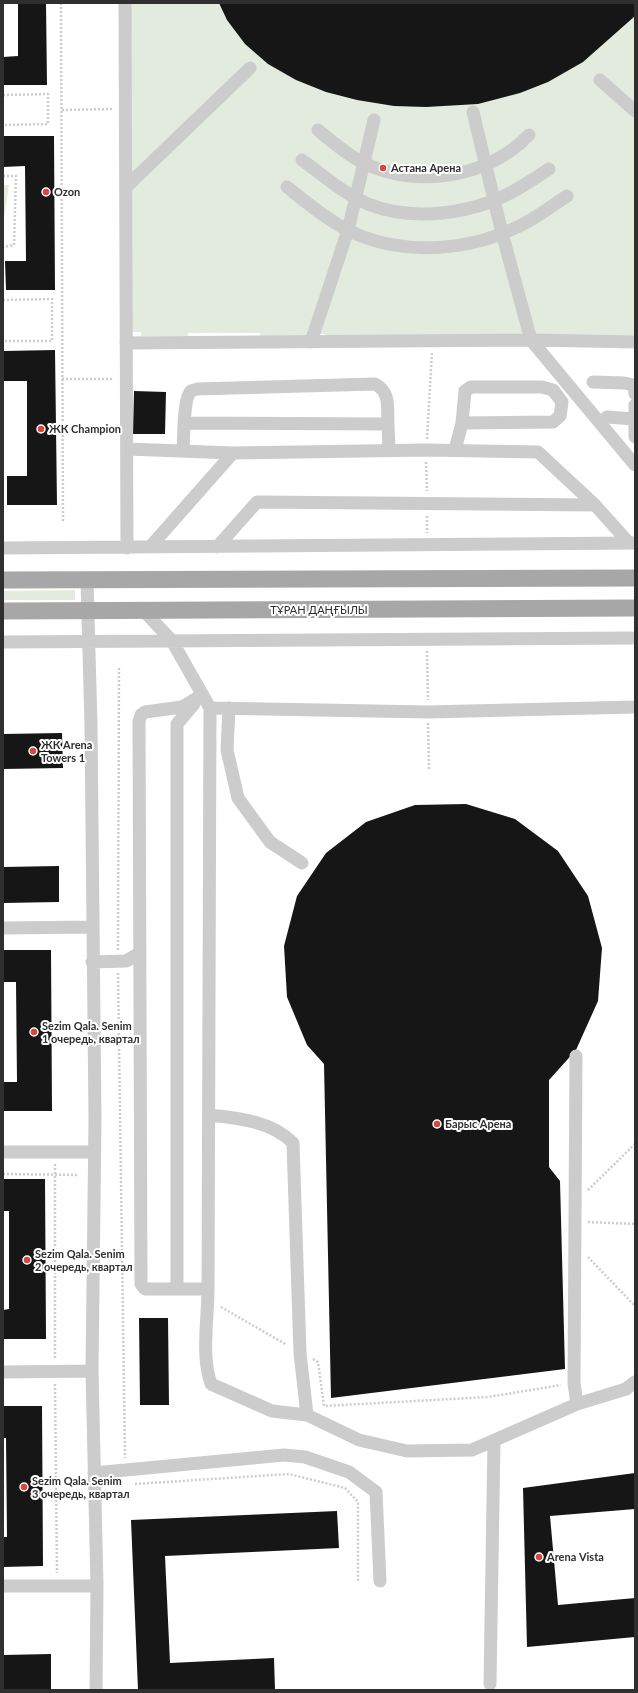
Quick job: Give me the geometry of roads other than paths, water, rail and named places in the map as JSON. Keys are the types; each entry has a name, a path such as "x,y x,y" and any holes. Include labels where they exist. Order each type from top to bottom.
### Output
{"main road":[{"path":"3,580 635,578"},
{"name":"ТҰРАН ДАҢҒЫЛЫ","path":"3,611 635,608"}],"lane":[{"path":"125,3 127,548"},
{"path":"126,186 250,68"},
{"path":"600,80 635,111"},
{"path":"474,112 502,233 531,340 635,465"},
{"path":"311,342 348,230 374,120"},
{"path":"318,130 364,163 392,173 415,178 449,176 486,164 512,149 529,135"},
{"path":"302,160 356,197 380,208 412,214 456,211 495,200 512,192 549,170"},
{"path":"287,187 348,230 374,241 411,248 462,245 502,233 530,220 567,196"},
{"path":"126,343 432,342 531,340 635,342"},
{"path":"593,382 624,383 634,385 635,394"},
{"path":"183,450 184,423 188,397 191,391 197,389 375,384 382,387 386,394 389,451"},
{"path":"455,450 462,423 465,391 471,387 542,387 553,390 562,402 560,416 553,422 462,423"},
{"path":"635,405 635,437"},
{"path":"607,417 634,419"},
{"path":"184,423 388,424"},
{"path":"127,449 234,453 426,450 538,452 595,505 632,543"},
{"path":"150,547 234,453"},
{"path":"218,547 257,502 595,505"},
{"path":"3,548 632,543"},
{"path":"86,580 91,725 92,962 95,1119 92,1371 97,1586 96,1690"},
{"path":"144,611 172,641 200,696 210,708 208,1294 206,1358 208,1374 212,1384 272,1411 307,1415 359,1440 407,1451 472,1450 577,1404 626,1389 635,1382"},
{"path":"3,642 635,638"},
{"path":"200,696 175,710 145,712 141,715 139,721 141,1284 145,1289 177,1288 208,1294"},
{"path":"177,1288 177,724 200,696"},
{"path":"210,708 428,712 635,707"},
{"path":"228,708 227,750 238,798 270,842 302,863"},
{"path":"3,928 92,927"},
{"path":"92,962 126,961 140,953"},
{"path":"576,1056 574,1383 577,1404"},
{"path":"209,1115 248,1119 286,1135 293,1143 300,1353 307,1415"},
{"path":"3,1152 94,1152"},
{"path":"3,1372 92,1371"},
{"path":"490,1684 494,1441"},
{"path":"94,1473 284,1455 305,1457 349,1472 376,1492 380,1581"},
{"path":"3,1586 97,1586"}],"place":[{"name":"Астана Арена","path":"383,168"},
{"name":"Ozon","path":"46,192"},
{"name":"ЖК Champion","path":"41,429"},
{"name":"ЖК Arena Towers 1","path":"33,751"},
{"name":"Sezim Qala. Senim 1 очередь, квартал","path":"34,1032"},
{"name":"Барыс Арена","path":"437,1124"},
{"name":"Sezim Qala. Senim 2 очередь, квартал","path":"27,1260"},
{"name":"Sezim Qala. Senim 3 очередь, квартал","path":"24,1487"},
{"name":"Arena Vista","path":"539,1557"}]}
